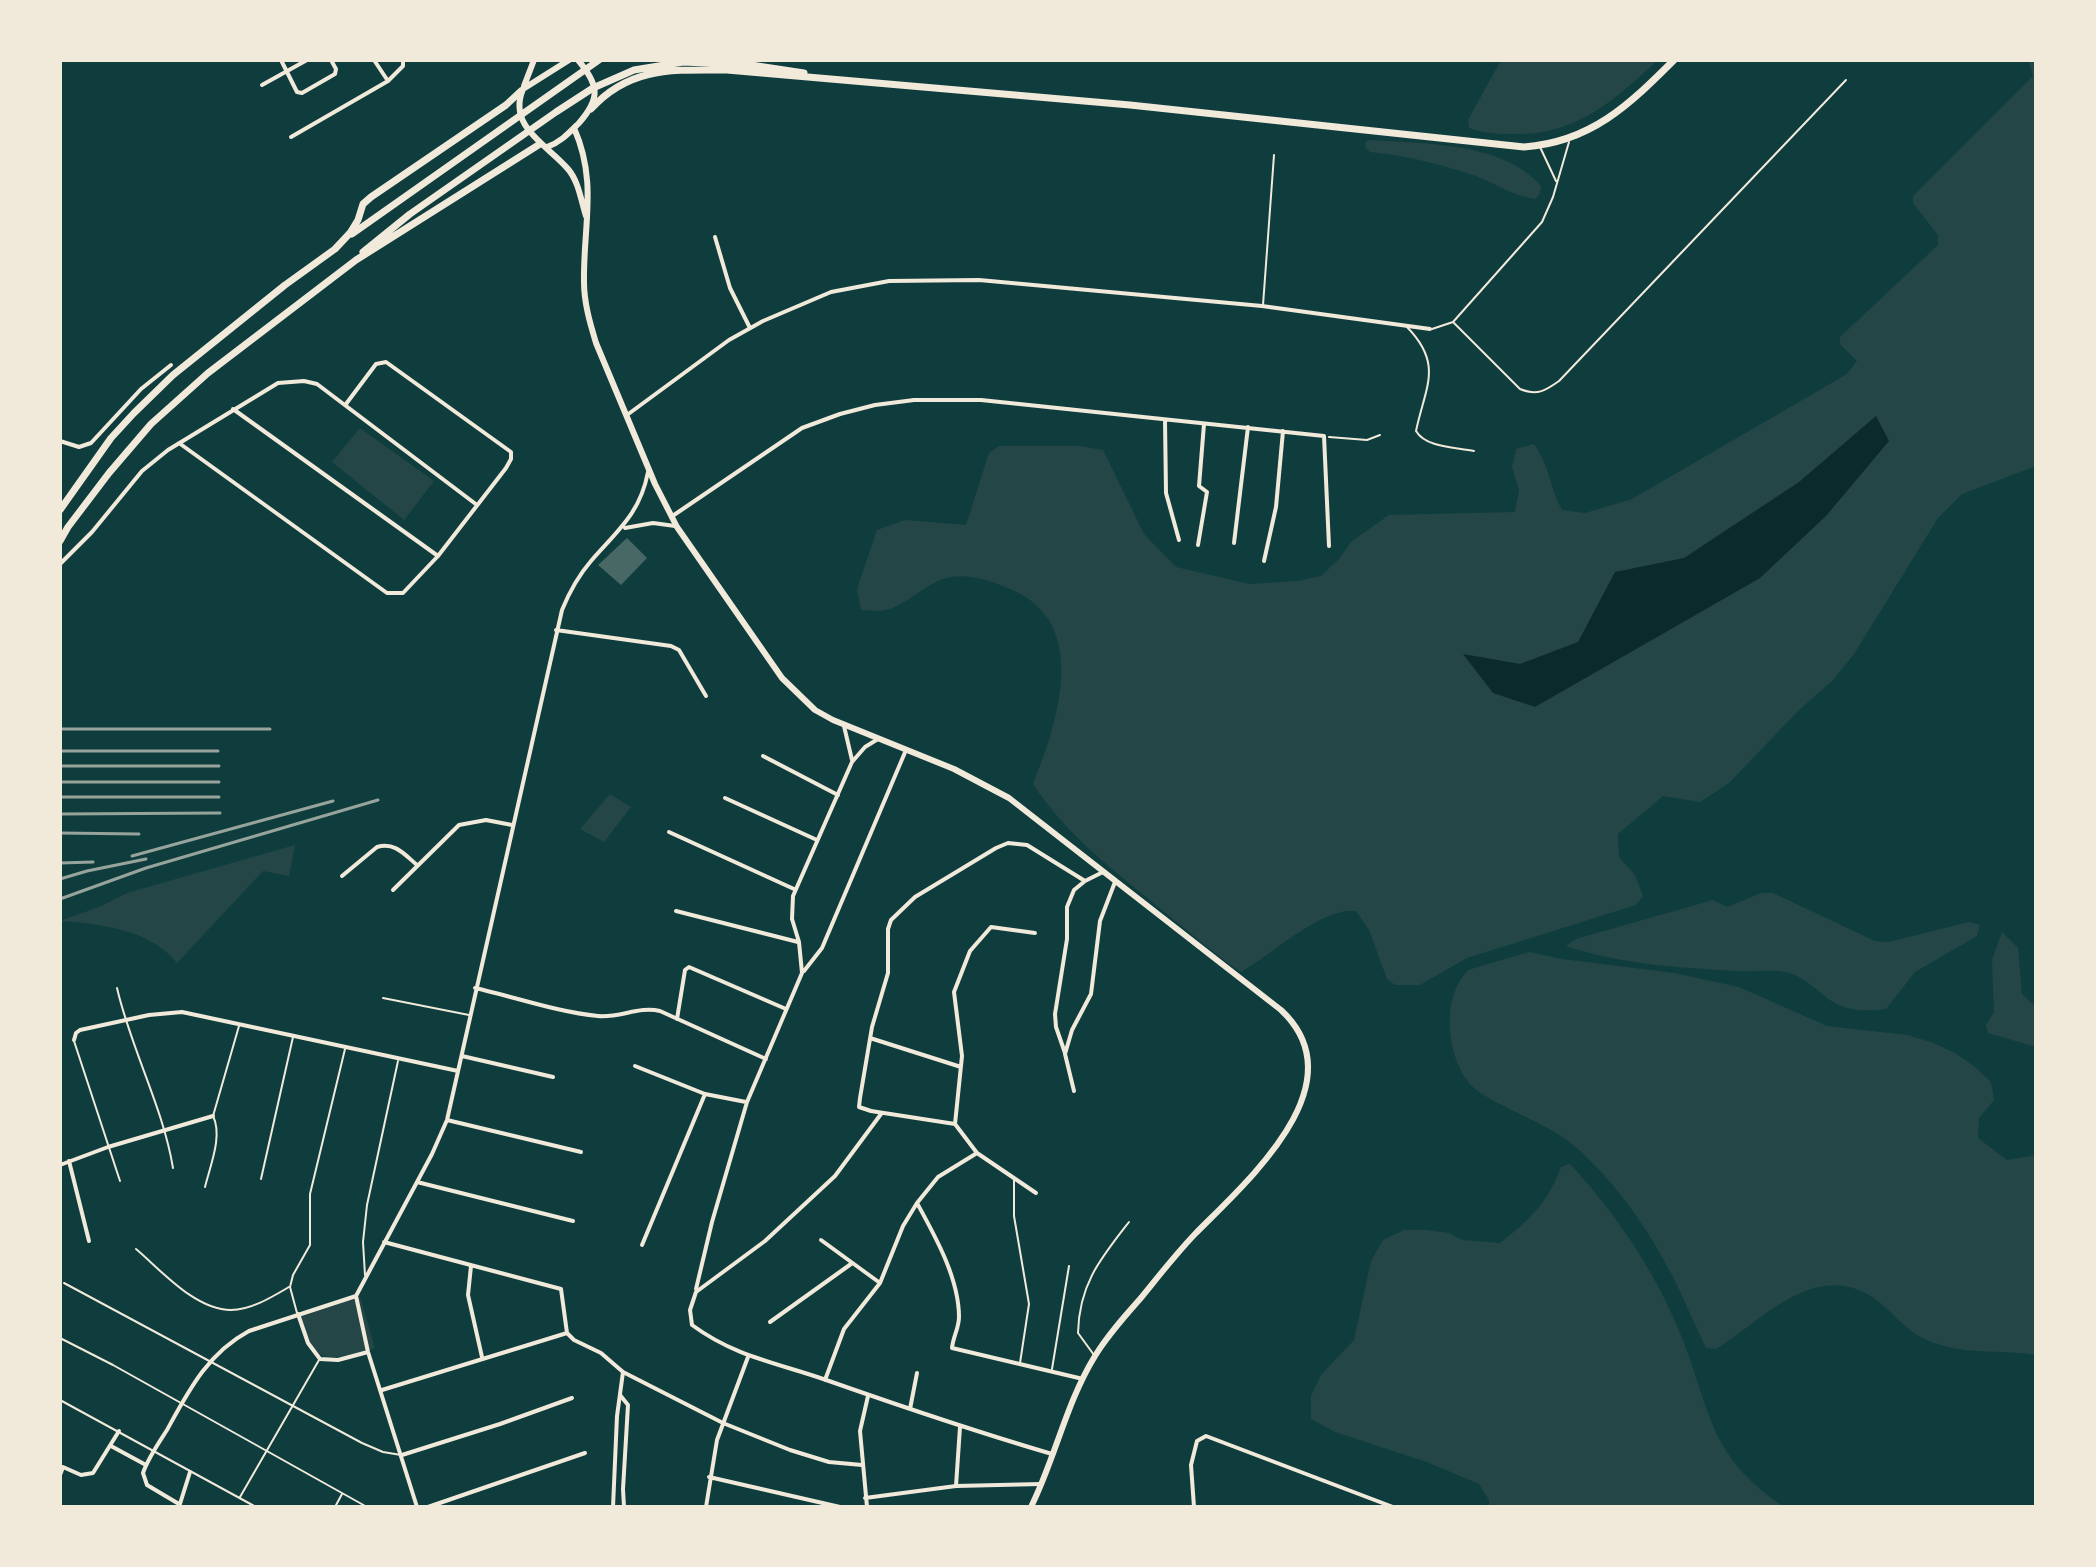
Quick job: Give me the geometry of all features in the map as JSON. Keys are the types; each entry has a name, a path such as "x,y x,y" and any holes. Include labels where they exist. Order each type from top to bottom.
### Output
{"main road":[{"path":"534,60 522,90 520,107 523,122 573,176 587,219"},
{"path":"347,237 358,220 363,204 371,197 569,60"},
{"path":"578,60 590,74 594,85 591,109"},
{"path":"60,510 111,438 173,375 347,237 599,60"},
{"path":"356,260 544,146 560,141 620,84 671,70 727,70 821,78 1277,119 1500,146 1540,146 1570,138 1600,123 1634,100 1674,60"},
{"path":"60,541 109,473 151,424 186,391 356,260 381,236 593,88 634,70 683,62 751,65 794,70 821,78"},
{"path":"574,128 585,155 589,177 584,284 596,343 671,517 782,678 815,710 844,726 981,781 1009,798 1291,1019 1303,1037 1309,1064 1307,1083 1298,1105 1258,1172 1171,1261 1095,1356 1031,1507"}],"street":[{"path":"281,60 297,92 302,93 335,74 331,60"},
{"path":"262,85 307,60"},
{"path":"374,60 388,81"},
{"path":"291,137 388,81 402,62"},
{"path":"715,237 730,288 750,328"},
{"path":"627,415 750,328 831,292 889,281 979,280 1262,306 1430,329"},
{"path":"179,443 387,593 403,593 438,556 511,459 507,448 386,362 376,364 346,404"},
{"path":"60,441 79,447 91,443 141,389 171,365"},
{"path":"60,564 92,532 142,471 179,443 261,391 291,380 317,384 477,505"},
{"path":"671,517 802,428 875,405 914,400 981,400 1324,436 1329,546"},
{"path":"233,409 438,556"},
{"path":"1165,420 1166,493 1179,540"},
{"path":"1198,545 1207,492 1199,486 1204,424"},
{"path":"1234,543 1248,427"},
{"path":"1264,561 1276,507 1283,431"},
{"path":"417,1507 368,1352 356,1296 447,1120 562,610 578,578 622,529 638,502 649,469"},
{"path":"622,529 653,523 677,527"},
{"path":"556,630 671,646 679,650 706,696"},
{"path":"844,726 852,762"},
{"path":"802,973 791,908 795,890 852,762 865,747 878,739"},
{"path":"906,750 822,948 802,973 747,1102 690,1310 692,1325 748,1357 960,1427 1055,1454"},
{"path":"763,756 838,795"},
{"path":"725,798 817,840"},
{"path":"393,890 459,825 486,820 512,825"},
{"path":"669,832 795,890"},
{"path":"955,1124 881,1114 859,1107 870,1038 888,973 888,929 891,920 915,897 1008,843 1027,845 1085,881"},
{"path":"342,876 377,847 384,845 396,847 417,865"},
{"path":"1074,1091 1056,1027 1057,995 1067,939 1067,907 1074,890 1103,872"},
{"path":"1065,1054 1072,1030 1091,994 1100,921 1115,882"},
{"path":"676,911 799,942"},
{"path":"1035,933 991,927 970,951 954,992 961,1032 955,1124 977,1153 1036,1193"},
{"path":"677,1019 685,971 689,967 786,1009"},
{"path":"475,988 589,1014 614,1016 651,1009 766,1059"},
{"path":"74,1040 80,1030 182,1012 458,1071"},
{"path":"870,1038 961,1067"},
{"path":"462,1056 553,1077"},
{"path":"635,1066 705,1094 747,1102"},
{"path":"642,1245 705,1094"},
{"path":"696,1292 709,1279 765,1241 826,1185 861,1144 881,1114"},
{"path":"60,1165 108,1147 213,1116"},
{"path":"447,1120 581,1152"},
{"path":"825,1380 844,1329 880,1283 903,1226 917,1203 938,1177 977,1153"},
{"path":"69,1161 89,1241"},
{"path":"417,1182 573,1221"},
{"path":"917,1203 938,1243 959,1310 952,1348 1083,1379"},
{"path":"821,1240 880,1283"},
{"path":"384,1242 563,1292 567,1333 574,1340 601,1353 623,1372 723,1423 790,1450 829,1462 862,1465"},
{"path":"770,1322 851,1264"},
{"path":"471,1266 468,1295 482,1357"},
{"path":"190,1472 179,1505 147,1485 143,1478 146,1465 210,1360 249,1331 356,1296"},
{"path":"298,1314 308,1343 320,1359 338,1360 368,1352"},
{"path":"381,1390 567,1333"},
{"path":"706,1507 709,1477 723,1423 748,1357"},
{"path":"613,1507 617,1416 623,1372"},
{"path":"910,1409 917,1373"},
{"path":"620,1395 627,1400 629,1410 624,1507"},
{"path":"867,1507 860,1431 868,1396"},
{"path":"402,1455 572,1398"},
{"path":"956,1486 960,1427"},
{"path":"60,1475 62,1466 81,1475 93,1473 119,1431"},
{"path":"1194,1507 1191,1459 1197,1441 1206,1436 1393,1507"},
{"path":"111,1446 146,1465"},
{"path":"428,1507 585,1453"},
{"path":"709,1477 840,1507"},
{"path":"865,1498 956,1486 1042,1484"},
{"path":"797,1499 797,1507"}],"lane":[{"path":"1453,322 1520,389 1530,393 1545,391 1559,381 1846,80"},
{"path":"1430,329 1453,322 1542,222 1553,197 1570,138"},
{"path":"1540,146 1556,182"},
{"path":"1262,306 1274,155"},
{"path":"1406,327 1426,351 1429,363 1429,381 1416,431 1418,436 1432,443 1474,451"},
{"path":"117,988 173,1168"},
{"path":"383,998 470,1015"},
{"path":"205,1187 216,1138 213,1116 239,1025"},
{"path":"261,1179 293,1037"},
{"path":"74,1040 120,1181"},
{"path":"298,1314 290,1287 310,1245 310,1194 345,1048"},
{"path":"365,1276 363,1242 367,1205 399,1058"},
{"path":"1014,1178 1014,1216 1029,1304 1020,1364"},
{"path":"1095,1356 1078,1333 1083,1295 1090,1275 1129,1222"},
{"path":"136,1249 193,1296 217,1308 240,1309 290,1287"},
{"path":"1051,1371 1069,1266"},
{"path":"64,1283 362,1443 383,1452 402,1455"},
{"path":"60,1338 367,1507"},
{"path":"240,1498 320,1359"},
{"path":"60,1400 256,1507"},
{"path":"335,1507 343,1493"}],"path":[{"path":"1324,436 1367,440 1380,435"}],"shaded area":[{"path":"1501,60 1658,60 1612,100 1560,128 1519,134 1488,133 1469,128 1468,120"},
{"path":"2028,60 2036,60 2036,466 1962,494 1938,518 1854,654 1832,681 1798,711 1729,783 1700,802 1663,796 1618,834 1619,857 1635,875 1643,896 1636,905 1467,958 1420,985 1395,985 1387,979 1369,930 1356,911 1343,911 1297,933 1241,972 1093,852 1061,820 1033,784 1051,733 1061,677 1060,650 1052,625 1036,604 996,583 959,576 942,579 886,610 861,610 857,589 877,530 905,520 966,525 989,453 999,446 1080,446 1103,450 1144,534 1176,567 1249,584 1321,576 1352,541 1389,515 1515,512 1519,490 1512,467 1516,449 1534,444 1562,510 1585,513 1632,499 1847,374 1857,361 1840,344 1840,337 1938,245 1938,235 1913,203 1913,196 2033,76"},
{"path":"1366,141 1439,145 1485,153 1525,172 1541,186 1539,195 1535,199 1527,197 1450,168 1370,152 1365,147"},
{"path":"1876,416 1889,441 1826,516 1760,578 1535,707 1493,693 1463,654 1520,664 1578,642 1615,572 1684,558 1799,482"},
{"path":"360,428 434,481 404,520 332,462"},
{"path":"610,794 631,807 604,842 580,829"},
{"path":"295,845 289,876 263,871 177,963 153,943 123,930 60,921 127,893"},
{"path":"1761,893 1773,893 1875,941 1889,942 1969,922 1980,925 1977,936 1915,972 1886,1009 1877,1010 1852,1009 1837,1004 1791,973 1650,964 1566,946 1576,939 1713,900 1727,907"},
{"path":"2002,932 2018,948 2022,994 2036,1007 2036,1047 1988,1033 1986,1025 1994,1012 1992,960"},
{"path":"1529,952 1674,973 1739,987 1827,1026 1907,1035 1931,1042 1975,1067 1991,1082 1994,1100 1979,1118 1978,1138 2007,1160 2036,1155 2036,1355 1941,1345 1911,1331 1869,1295 1848,1287 1827,1286 1807,1290 1769,1311 1716,1349 1706,1348 1665,1262 1613,1185 1564,1138 1486,1097 1469,1083 1461,1071 1451,1042 1450,1026 1450,1010 1459,982 1468,970"},
{"path":"1570,1164 1618,1222 1659,1287 1725,1449 1758,1488 1784,1507 1489,1507 1489,1500 1479,1484 1427,1462 1335,1432 1311,1419 1311,1396 1321,1375 1354,1340 1371,1261 1383,1240 1404,1230 1427,1230 1449,1233 1462,1240 1500,1243 1536,1210 1561,1167"},
{"path":"360,1297 375,1348 334,1357 317,1352 310,1344 300,1313"}],"building":[{"path":"627,538 647,558 621,585 598,565"}],"railway":[{"path":"60,729 270,729"},
{"path":"60,751 218,751"},
{"path":"60,766 219,766"},
{"path":"60,782 219,782"},
{"path":"60,797 219,797"},
{"path":"60,899 146,868 378,800"},
{"path":"132,856 333,801"},
{"path":"60,814 220,813"},
{"path":"60,833 139,834"},
{"path":"60,879 146,859"},
{"path":"60,863 93,862"}]}
